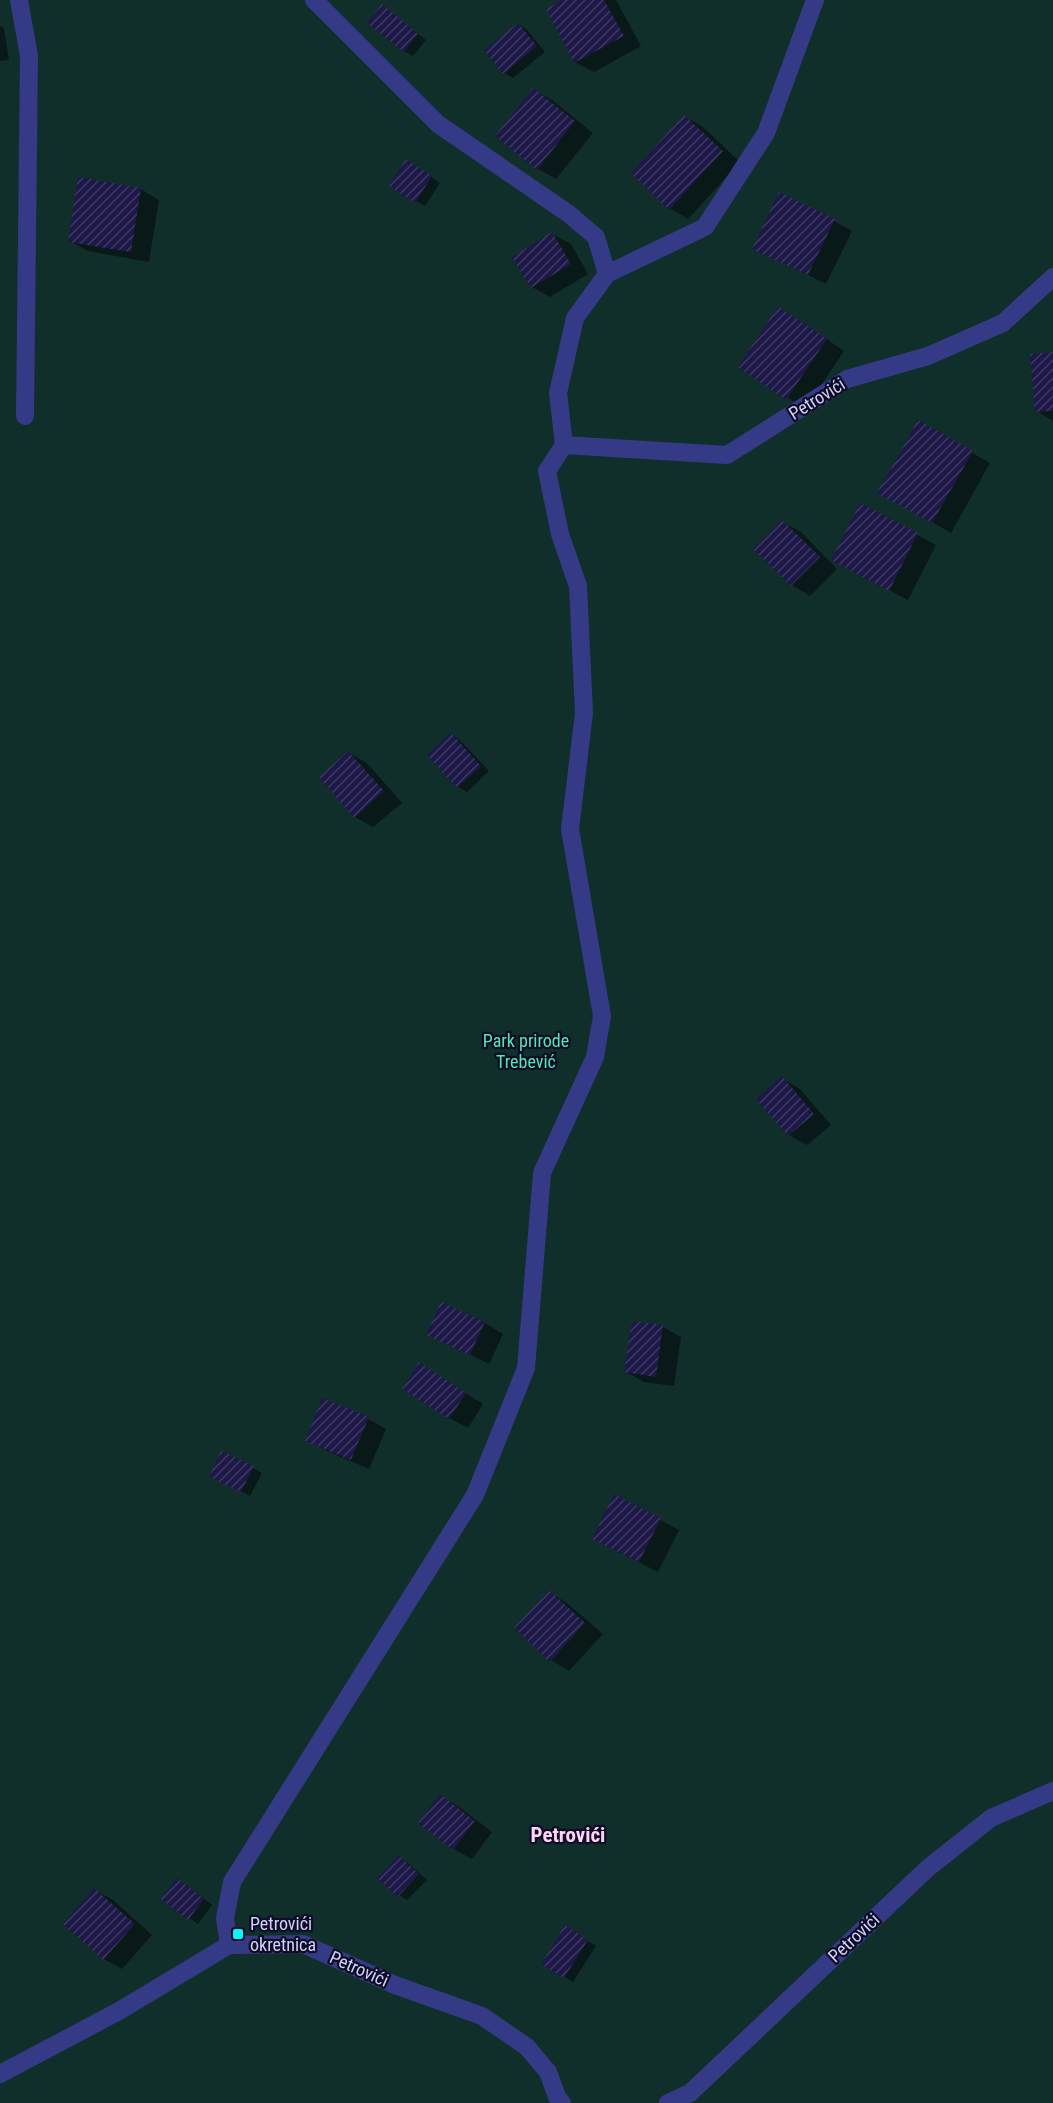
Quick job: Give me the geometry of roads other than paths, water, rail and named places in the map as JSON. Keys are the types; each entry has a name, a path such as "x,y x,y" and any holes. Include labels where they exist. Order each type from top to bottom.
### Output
{"street":[{"path":"19,0 29,56 25,416"},
{"path":"315,0 438,124 569,214 596,237 607,274"},
{"path":"0,2074 119,2012 229,1945 225,1917 232,1882 475,1495 526,1368 542,1173 595,1057 602,1016 570,829 584,713 578,586 560,534 547,471 564,445 558,393 575,318 607,274 705,227 766,133 815,0"},
{"name":"Petrovići","path":"564,445 727,454 847,379 928,356 1003,323 1053,277"},
{"name":"Petrovići","path":"668,2103 690,2093 928,1868 991,1818 1053,1791"},
{"name":"Petrovići","path":"229,1945 303,1944 395,1985 482,2016 527,2047 548,2072 557,2097 562,2103"}],"place":[{"name":"Petrovići okretnica","path":"238,1934"}],"district":[{"name":"Petrovići","path":"568,1835"}],"park label":[{"name":"Park prirode Trebević","path":"526,1051"}]}
